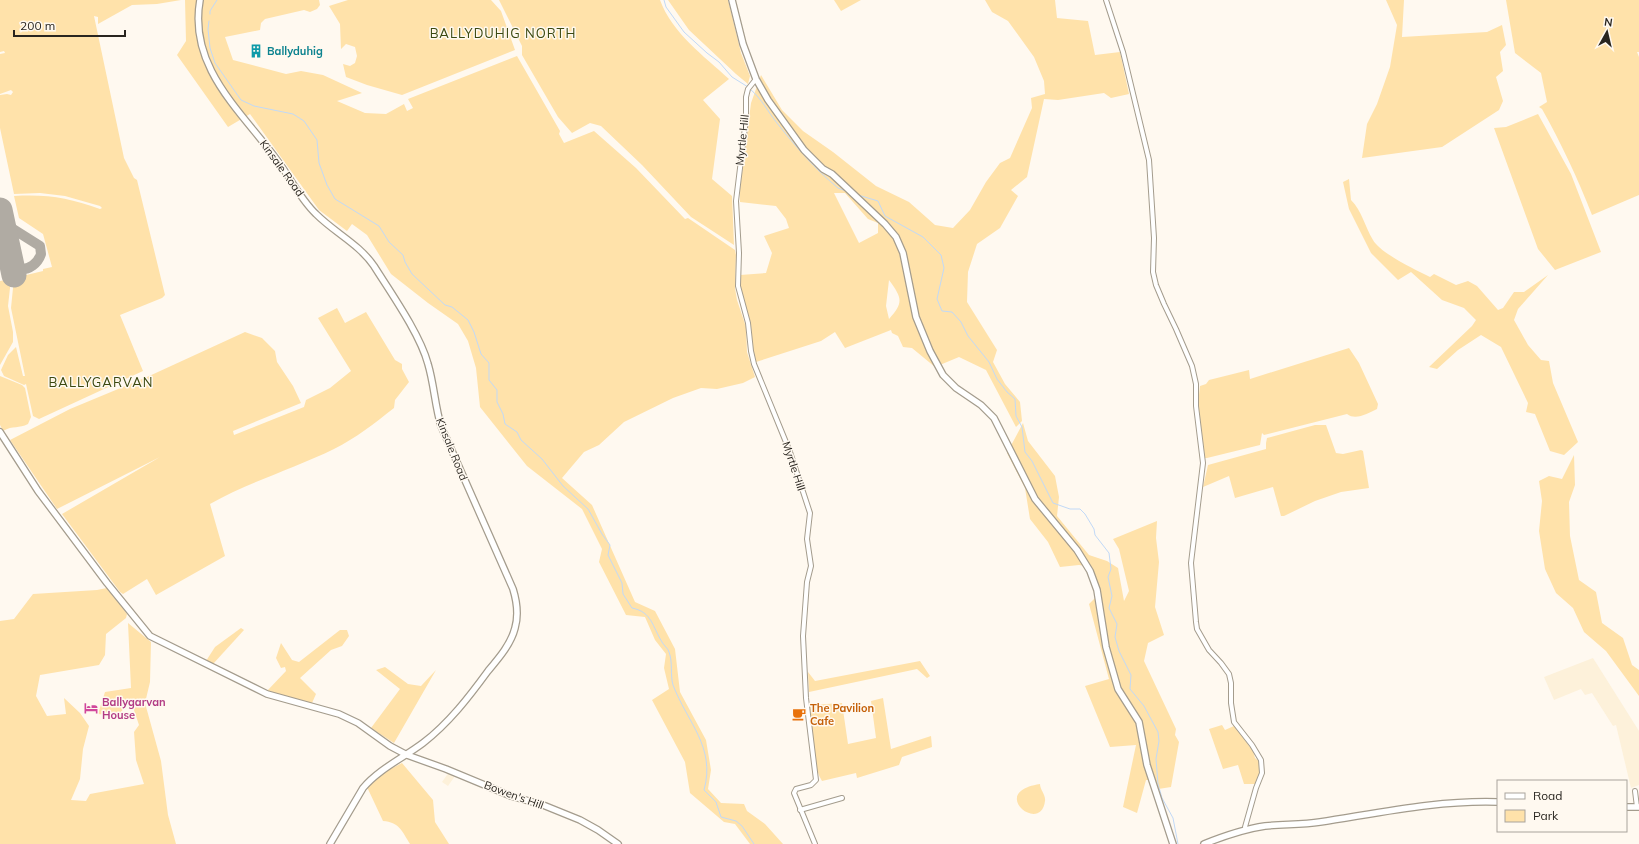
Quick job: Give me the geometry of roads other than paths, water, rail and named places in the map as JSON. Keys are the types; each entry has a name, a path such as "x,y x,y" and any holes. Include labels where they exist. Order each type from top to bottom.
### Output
{"street":[{"name":"Kinsale Road","path":"200,0 198,23 200,42 206,60 220,87 264,142 316,214 369,259 415,334 428,363 435,403 443,431 510,582 518,608 517,622 508,645 472,692 438,730 407,755 382,770 369,781 363,788 330,844"},
{"path":"732,0 740,33 756,79 776,114 815,162 852,193 885,224 900,244 906,265 916,317 930,351 943,374 949,382 981,405 994,418 1035,499 1077,550 1090,571 1097,590 1106,647 1118,689 1139,722 1148,765 1173,844"},
{"path":"1106,0 1125,59 1149,160 1154,238 1152,261 1154,278 1164,304 1190,360 1196,384 1196,406 1203,463 1191,563 1197,629 1209,650 1229,674 1234,722 1257,753 1262,768 1262,773 1256,788 1245,827 1246,829"},
{"name":"Myrtle Hill","path":"756,79 749,88 745,100 746,119 736,192 736,219 739,253 738,286 748,323 754,364 790,452 810,513 807,539 811,566 807,582 802,636 811,754 816,780 811,785 801,787 794,791 794,796 814,844"},
{"name":"Bowen's Hill","path":"0,432 38,491 150,636 268,694 319,707 346,717 358,723 390,746 407,755 446,769 511,796 560,812 598,830 618,844"},
{"path":"1627,807 1638,807 1635,791"},
{"path":"800,810 842,798"},
{"path":"1204,844 1246,829 1266,826 1307,824 1438,804 1497,802"}],"waterway":[{"path":"210,14 210,11 217,0"},
{"path":"664,0 666,7 684,32 719,62 732,77 748,87"},
{"path":"209,21 208,29 210,48 215,63 241,100 254,106 293,114 304,121 317,140 319,163 327,185 335,199 379,226 389,242 403,255 412,274 445,305 452,307 468,320 474,332 481,354 489,363 489,380 497,390 497,402 503,414 505,424 517,432 521,440 542,459 563,486 588,509 610,545 608,555 622,583 623,594 632,608 639,610 648,616 668,651 671,660 673,685 703,748 707,775 704,790 716,802 721,817 736,821 742,826 754,844"},
{"path":"750,89 758,97 791,141 821,173 838,188 846,191"},
{"path":"858,195 878,201 885,216 923,237 941,255 944,268 937,299 942,311 952,312 961,322 968,336 989,362 997,379 1007,392 1015,399 1016,416 1022,427 1025,452 1032,461 1053,503 1070,509 1080,509 1085,514 1094,529 1095,535 1109,553 1111,569 1108,577 1112,596 1109,608 1117,624 1115,637 1119,651 1131,675 1130,689 1144,706 1158,732 1159,741 1156,759 1158,784 1162,798 1173,818 1178,844"}],"place":[{"name":"Ballyduhig","path":"256,51"},
{"name":"Ballygarvan House","path":"91,708"},
{"name":"The Pavilion Cafe","path":"799,714"}],"district":[{"name":"BALLYDUHIG NORTH","path":"503,33"},
{"name":"BALLYGARVAN","path":"101,382"}]}
